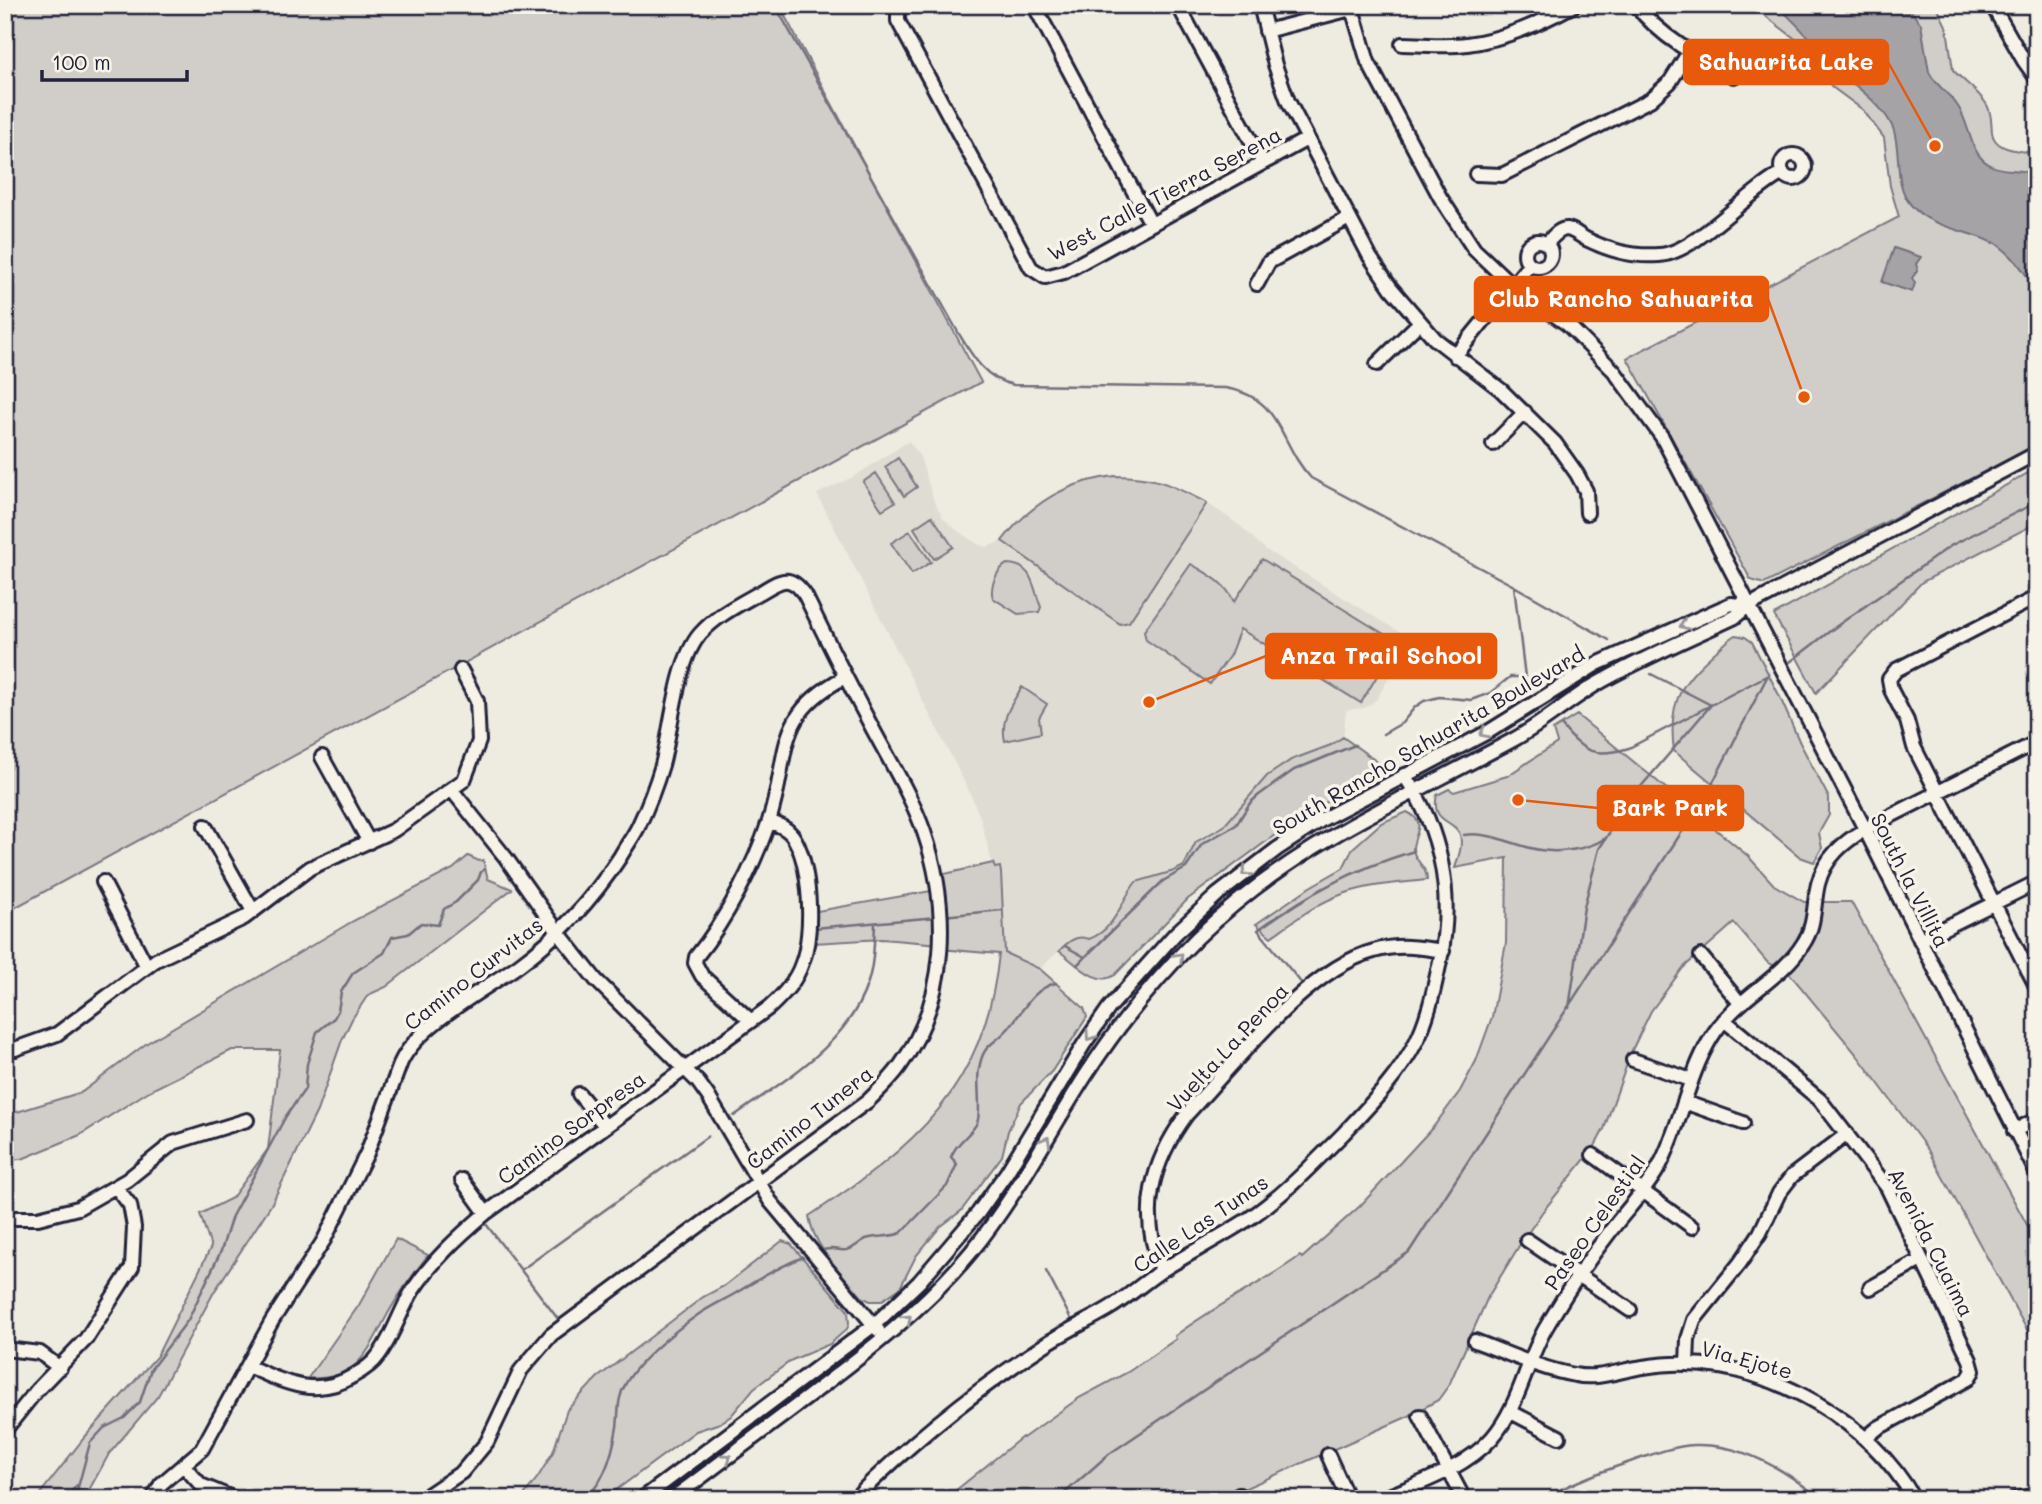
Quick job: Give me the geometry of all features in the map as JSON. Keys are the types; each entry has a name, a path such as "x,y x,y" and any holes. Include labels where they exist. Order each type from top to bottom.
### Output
{"street":[{"path":"1034,5 1151,224"},
{"path":"1178,5 1263,163"},
{"path":"1260,5 1288,101 1377,268 1419,323 1455,356 1502,390 1555,443 1586,491 1587,513"},
{"path":"1402,44 1465,45 1503,37 1539,24 1574,5"},
{"path":"1636,5 1662,32 1689,52 1734,76"},
{"path":"1992,5 2037,79"},
{"path":"1266,31 1351,7"},
{"name":"South la Villita","path":"1351,7 1368,62 1440,197 1474,249 1513,286 1567,324 1614,371 1662,437 1865,829 2037,1174"},
{"name":"West Calle Tierra Serena","path":"900,8 898,21 904,33 1031,268 1045,277 1064,272 1307,139"},
{"path":"1476,174 1502,175 1650,100 1671,82 1689,52"},
{"path":"1455,356 1530,264 1540,267 1548,262 1551,253 1546,244 1553,235 1571,229 1583,238 1608,249 1641,256 1662,255 1684,248 1750,194 1783,173"},
{"path":"1257,284 1269,262 1349,218"},
{"path":"1377,364 1419,323"},
{"path":"1493,444 1525,412"},
{"name":"South Rancho Sahuarita Boulevard","path":"672,1499 886,1338 946,1281 993,1223 1110,1039 1171,964 1200,935 1287,863 1350,824 1532,728 1624,669 1735,617 1748,606 2037,453"},
{"name":"Camino Tunera","path":"422,1499 462,1472 487,1442 522,1370 551,1335 845,1119 888,1081 901,1065 924,1025 937,979 940,913 936,876 923,830 805,594 797,583 790,580"},
{"name":"Camino Curvitas","path":"153,1499 161,1484 202,1449 272,1321 324,1240 367,1153 401,1062 411,1045 430,1027 520,963 574,919 602,885 638,827 661,768 681,674 688,654 699,636 715,619 772,585 790,580"},
{"path":"2037,597 1896,670 1889,679 1891,690 1907,721 1914,747 2037,988"},
{"name":"South Rancho Sahuarita Boulevard","path":"642,1499 874,1325 919,1282 978,1213 1102,1018 1175,934 1217,895 1277,849 1323,819 1515,716 1615,655 1731,604 1748,606"},
{"path":"5,1048 15,1049 57,1034 156,960 244,918 310,868 394,830 464,780 479,741 477,701 461,670"},
{"path":"751,1021 702,976 695,963 696,957 711,938 741,885 769,821 788,737 795,720 819,692 845,677"},
{"name":"Paseo Celestial","path":"1382,1499 1449,1470 1476,1453 1492,1438 1511,1412 1543,1332 1577,1274 1660,1165 1691,1080 1712,1036 1740,1003 1787,963 1810,933 1818,884 1827,862 1841,845 1865,829 2037,742"},
{"path":"322,757 369,842"},
{"name":"Calle Las Tunas","path":"854,1499 962,1405 1018,1363 1111,1307 1162,1270 1250,1218 1290,1186 1388,1084 1404,1063 1425,1022 1443,951 1447,909 1439,846 1427,815 1404,775"},
{"path":"451,789 596,980 685,1068 708,1096 785,1221 886,1338"},
{"name":"Camino Sorpresa","path":"248,1366 286,1383 316,1388 341,1383 363,1370 378,1357 413,1291 452,1242 486,1213 751,1021 787,990 798,974 806,951 808,896 803,861 791,834 769,821"},
{"path":"205,826 254,911"},
{"path":"103,882 147,967"},
{"path":"1920,940 2037,882"},
{"name":"Vuelta La Penoa","path":"1162,1270 1150,1236 1150,1202 1160,1160 1187,1114 1285,1009 1320,979 1344,963 1360,955 1390,947 1443,951"},
{"path":"1701,956 1740,1003"},
{"name":"Avenida Cuaima","path":"1724,1020 1820,1100 1887,1187 1970,1360 1973,1371 1968,1380 1878,1428 1866,1438"},
{"path":"1633,1060 1691,1080"},
{"path":"579,1094 605,1126"},
{"path":"1684,1102 1743,1123"},
{"path":"2014,1131 2037,1119"},
{"path":"5,1218 38,1218 78,1208 116,1187 173,1143 247,1120"},
{"path":"1687,1364 1688,1339 1694,1320 1760,1233 1779,1193 1792,1176 1847,1134"},
{"path":"1593,1155 1692,1227"},
{"path":"462,1180 486,1213"},
{"path":"5,1430 37,1390 86,1339 132,1267 134,1227 130,1205 116,1187"},
{"path":"1527,1240 1630,1310"},
{"path":"1870,1288 1921,1260"},
{"name":"Via Ejote","path":"1475,1341 1577,1376 1600,1376 1643,1367 1687,1364 1724,1369 1764,1379 1805,1395 1866,1438 1892,1467 1914,1499"},
{"path":"5,1349 40,1353 60,1367"},
{"path":"1511,1412 1559,1437"},
{"path":"1420,1416 1464,1499"},
{"path":"1328,1455 1348,1499"},
{"path":"183,1465 201,1485 235,1499"},
{"path":"2015,1499 2037,1495"}],"shaded area":[{"path":"5,5 779,5 981,382 5,913"},
{"path":"1751,5 1936,5 1947,28 1953,70 1987,105 1994,139 2003,147 2037,154 2037,445 1764,584 1751,580 1627,358 1899,217 1890,186 1884,138 1863,110 1832,87 1806,47"},
{"path":"1775,5 1906,5 1921,24 1929,72 1962,113 1974,146 1983,160 1994,167 2022,171 2037,177 2037,293 2018,264 1994,242 1939,224 1919,213 1911,205 1902,188 1896,138 1888,119"},
{"path":"1894,248 1921,257 1916,264 1918,270 1912,278 1915,283 1912,292 1882,282"},
{"path":"909,441 920,457 934,501 943,518 979,545 987,547 1002,541 1035,506 1068,487 1101,477 1148,477 1166,482 1207,503 1238,524 1266,550 1406,636 1408,643 1377,699 1365,708 1346,710 1343,737 1331,745 1278,767 1224,826 1196,842 1184,866 1141,880 1134,885 1121,911 1105,929 1088,939 1072,938 1040,969 1005,953 1001,873 1000,868 993,866 980,817 817,494 853,477"},
{"path":"898,458 917,487 904,496 885,467"},
{"path":"2037,468 2037,523 1922,582 1816,693 1774,615"},
{"path":"876,473 895,502 882,510 863,482"},
{"path":"1115,476 1163,483 1207,503 1129,622 1120,624 1002,541 1025,516 1051,496 1081,483"},
{"path":"932,516 953,547 934,559 914,528"},
{"path":"910,531 931,562 912,574 891,543"},
{"path":"1262,559 1397,642 1361,703 1240,629 1230,655 1210,684 1146,640 1144,631 1191,564 1221,584 1234,602"},
{"path":"1007,564 1023,568 1028,573 1041,607 1039,612 1018,614 993,598 995,579"},
{"path":"1736,635 1752,642 1829,798 1829,815 1819,833 1822,848 1814,862 1800,857 1674,751 1672,730 1677,699 1692,675"},
{"path":"1022,687 1047,704 1039,718 1041,733 1005,741 1005,719"},
{"path":"1577,715 1748,856 1774,885 1804,902 1851,902 2037,1243 2037,1348 1928,1150 1857,1055 1790,974 1767,962 1734,923 1683,968 1651,1011 1632,1050 1604,1129 1594,1148 1543,1211 1519,1246 1488,1297 1449,1385 1438,1400 1409,1416 1221,1499 945,1499 1022,1437 1079,1398 1128,1372 1205,1315 1300,1256 1302,1258 1360,1206 1434,1126 1460,1091 1476,1061 1492,1017 1506,943 1507,858 1455,868 1461,839 1457,830 1437,811 1437,795 1449,789 1454,792 1507,776 1557,743 1553,730"},
{"path":"1343,737 1380,764 1376,776 1326,802 1283,829 1188,899 1115,975 1108,978 1093,976 1059,951 1072,940 1080,937 1089,939 1105,929 1136,882 1184,866 1196,842 1224,826 1267,776 1291,760 1331,745"},
{"path":"1407,812 1417,820 1418,828 1413,848 1425,870 1427,880 1376,886 1346,893 1316,906 1271,937 1256,924 1343,868 1353,848 1381,823"},
{"path":"468,856 483,860 488,879 512,889 386,987 368,995 342,1040 317,1111 271,1205 214,1292 158,1396 109,1454 84,1499 36,1499 84,1438 157,1356 211,1247 200,1214 232,1198 268,1149 280,1050 232,1050 149,1091 80,1135 22,1159 5,1160 5,1111 17,1112 82,1092 147,1043 353,921 453,869"},
{"path":"993,863 995,868 1000,867 1001,873 1005,953 1040,969 1084,1008 1087,1017 1052,1071 1021,1103 1008,1131 1002,1156 961,1211 940,1227 916,1256 900,1288 881,1301 870,1301 862,1297 830,1260 817,1239 809,1216 881,1165 912,1138 939,1109 961,1078 978,1042 991,1001 999,954 940,949 940,944 882,939 814,943 817,911 937,890 936,876"},
{"path":"396,1239 428,1255 390,1310 369,1349 352,1368 340,1374 308,1378 359,1305"},
{"path":"782,1241 791,1244 848,1311 847,1329 830,1344 792,1360 754,1388 731,1416 720,1423 696,1431 604,1499 521,1499 553,1452 567,1410 597,1378"}],"waterway":[{"path":"775,5 959,334 981,366 995,378 1014,385 1225,388 1244,393 1258,401 1269,411 1311,478 1514,586 1525,677 1530,689"},
{"path":"1790,662 1952,545 2037,502"},
{"path":"1514,586 1609,640"},
{"path":"1569,1008 1584,907 1599,849 1632,797 1711,705 1651,674"},
{"path":"1562,726 1577,742 1591,751 1618,751 1629,748 1768,675"},
{"path":"1058,1499 1109,1454 1409,1252 1709,790 1768,675"},
{"path":"1383,734 1402,723 1415,707 1424,701 1439,697 1471,700 1490,693 1510,677 1525,677"},
{"path":"1077,965 1163,881 1186,868 1202,844 1236,825 1250,803 1259,795 1294,770 1355,745"},
{"path":"1464,835 1484,835 1530,848 1556,851 1573,850 1604,839"},
{"path":"1303,985 1258,930 1332,883 1414,851"},
{"path":"72,1499 77,1491 90,1443 104,1428 124,1418 140,1402 151,1369 188,1320 221,1251 232,1216 286,1116 305,1089 307,1064 317,1032 334,1018 341,992 353,973 384,953 392,937 408,934 421,923 438,925 444,909 456,902 485,869"},
{"path":"943,916 1002,910"},
{"path":"814,928 937,917"},
{"path":"734,1116 813,1059 846,1024 859,1004 868,982 873,960 875,923"},
{"path":"1065,946 1083,956"},
{"path":"823,1250 846,1250 866,1239 901,1233 947,1186 957,1164 951,1157 953,1152 977,1123 978,1075 983,1055 1033,996 1056,983"},
{"path":"521,1270 708,1136"},
{"path":"483,1220 561,1323"},
{"path":"584,1499 597,1485 607,1466 625,1385 648,1356 699,1314 803,1257"},
{"path":"1046,1271 1071,1319"},
{"path":"1543,1499 1605,1471 1669,1449 1694,1445 1729,1449 1762,1460 1793,1478 1820,1499"},
{"path":"65,1499 77,1485"}],"place":[{"name":"Sahuarita Lake","path":"1935,146"},
{"name":"Club Rancho Sahuarita","path":"1804,397"},
{"name":"Anza Trail School","path":"1149,702"},
{"name":"Bark Park","path":"1518,800"}]}
